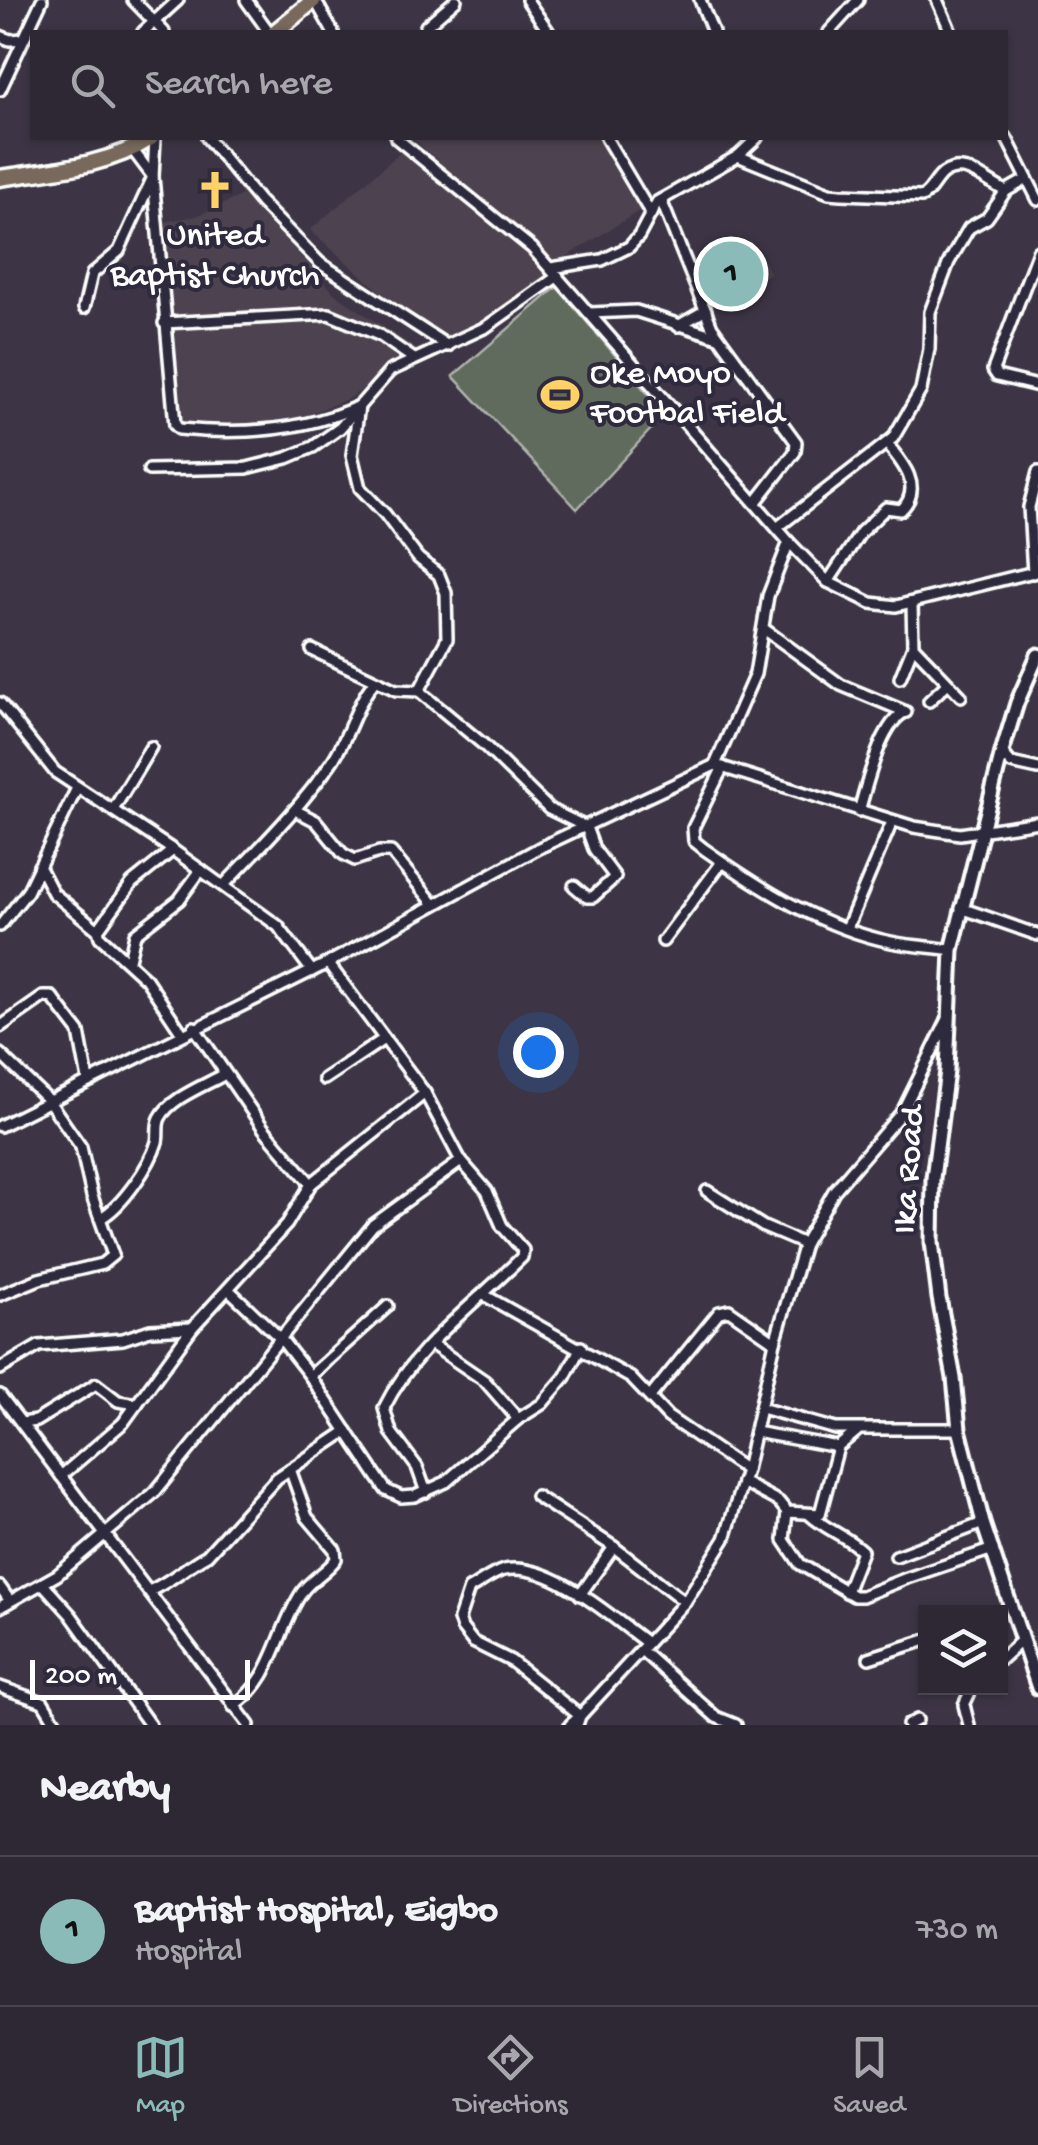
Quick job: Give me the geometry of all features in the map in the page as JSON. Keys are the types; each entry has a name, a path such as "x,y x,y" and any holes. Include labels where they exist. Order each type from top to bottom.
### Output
{"main road":[{"path":"275,30 315,0"},
{"path":"0,178 89,163 149,140"}],"street":[{"path":"0,90 42,0"},
{"path":"133,0 162,30"},
{"path":"146,30 178,0"},
{"path":"246,0 270,30"},
{"path":"315,0 332,30"},
{"path":"425,30 456,0"},
{"path":"528,0 548,30"},
{"path":"700,0 712,30"},
{"path":"831,30 858,0"},
{"path":"937,0 951,30"},
{"path":"0,36 10,40 22,38"},
{"path":"153,140 172,418 178,428 211,432 289,428 326,421 358,406"},
{"path":"209,140 260,202 320,263 448,346"},
{"path":"401,140 518,235 554,272 828,582 871,603 896,606 1035,572 1029,507 1038,472"},
{"path":"607,140 650,214"},
{"path":"149,470 247,468 328,439 390,371 486,326 554,272 602,260 628,247 639,236 659,200 738,156 754,140"},
{"path":"1007,140 1038,200"},
{"path":"132,149 153,177"},
{"path":"738,156 841,194 922,197 943,174 962,169 1006,191"},
{"path":"84,308 92,274 119,251 153,177"},
{"path":"778,527 887,444 921,390 933,298 949,262 968,228 988,218 1006,191 1031,180"},
{"path":"642,200 659,200"},
{"path":"659,200 720,338 796,442 795,452 756,502"},
{"path":"1038,252 993,370 997,376 1038,386"},
{"path":"590,313 629,310 720,338"},
{"path":"678,326 706,310"},
{"path":"164,323 329,314 378,335 414,358"},
{"path":"358,406 352,456 360,488 418,558 438,575 446,593 447,638 419,690"},
{"path":"828,582 870,522 886,508 901,510 909,501 908,473 887,444"},
{"path":"789,542 768,596 754,674 692,835 722,862 774,896 847,928 892,942 952,950"},
{"path":"900,678 913,646 912,604"},
{"path":"764,628 841,685 906,712 898,714 879,748 859,811"},
{"path":"913,646 961,696"},
{"path":"312,650 396,690 419,690 549,810 586,827 594,849 615,877 594,897 587,897 574,886"},
{"name":"Ika Road","path":"1005,1605 959,1429 932,1242 932,1178 947,1070 952,950 1002,752 1038,655"},
{"path":"224,886 295,810 334,759 366,691 375,681"},
{"path":"929,701 948,684"},
{"path":"0,703 44,760 77,788 173,850 278,926 312,971"},
{"path":"884,703 888,730"},
{"path":"113,810 151,747"},
{"path":"1002,752 1010,763 1038,769"},
{"path":"0,1126 194,1026 328,963 586,827 719,766 892,822 960,834 1038,822"},
{"path":"0,926 27,892 77,788"},
{"path":"295,810 316,821 346,856 361,860 392,852 434,904"},
{"path":"847,928 892,822"},
{"path":"98,930 132,883 173,850"},
{"path":"663,941 722,862"},
{"path":"39,866 54,894 98,930 100,937 146,979 182,1033"},
{"path":"129,960 135,934 180,900 201,870"},
{"path":"27,892 54,894"},
{"path":"961,908 1038,935"},
{"path":"328,963 425,1093 461,1161 487,1191 502,1226 523,1250 522,1257 430,1344 396,1384 384,1408 390,1432 417,1467 426,1492"},
{"path":"0,1027 43,997 52,998 79,1032 88,1080"},
{"path":"736,1725 713,1721 644,1646 568,1586 534,1572 504,1570 470,1590 459,1619 474,1642 511,1661 576,1722 644,1646 685,1602 725,1540 804,1244 834,1191 902,1112 948,1018"},
{"path":"194,1026 274,1141 311,1184"},
{"path":"324,1080 384,1039"},
{"path":"0,1054 48,1100 82,1147 92,1196 113,1250 110,1260 39,1278 0,1295"},
{"path":"101,1218 120,1204 136,1180 156,1142 158,1123 166,1111 225,1074"},
{"path":"62,1476 112,1434 192,1328 287,1224 311,1184 425,1093"},
{"path":"0,1587 5,1604 43,1584 106,1536 168,1479 373,1225 461,1161"},
{"path":"303,1171 322,1175"},
{"path":"707,1191 764,1227 804,1244"},
{"path":"228,1289 281,1338 386,1490 400,1497 426,1492 446,1482 542,1404 562,1382 581,1347"},
{"path":"484,1295 631,1378 668,1417 746,1470"},
{"path":"310,1376 388,1306"},
{"path":"650,1397 720,1312 729,1310 775,1342"},
{"path":"0,1369 39,1346 192,1328"},
{"path":"430,1344 476,1373 518,1420"},
{"path":"22,1423 36,1421 96,1384 118,1401 137,1404"},
{"path":"0,1394 249,1725"},
{"path":"761,1408 836,1430 959,1429"},
{"path":"742,1482 778,1502 787,1512 810,1515 822,1511 838,1448 859,1430"},
{"path":"149,1592 176,1578 215,1548 278,1478 346,1431"},
{"path":"755,1432 838,1448"},
{"path":"233,1706 248,1696 276,1653 301,1594 336,1558 336,1550 307,1517 290,1469"},
{"path":"536,1496 614,1547 685,1602"},
{"path":"787,1512 784,1540 800,1564 846,1592 862,1596 992,1549"},
{"path":"810,1515 825,1528 853,1540 862,1551 846,1592"},
{"path":"896,1556 983,1523"},
{"path":"580,1595 614,1547"},
{"path":"43,1584 71,1615 150,1725"},
{"name":"Ika Road","path":"1008,1616 1022,1640 1038,1688"},
{"path":"1008,1653 1022,1640"},
{"path":"869,1658 918,1643"},
{"path":"0,1686 43,1702 57,1725"},
{"path":"969,1695 964,1705 969,1725"}],"shaded area":[{"path":"414,140 603,140 642,209 557,263"},
{"path":"401,152 512,235 549,277 478,328 447,341 418,325 310,230"},
{"path":"245,194 335,294 419,351 350,398 275,427 200,430 178,424 174,418 163,222 197,216"},
{"path":"751,240 771,273 711,308 692,275"}],"green space":[{"name":"Oke Moyo Footbal Field","path":"557,287 665,414 577,509 453,376"}],"place":[{"name":"United Baptist Church","path":"215,190"},
{"name":"Baptist Hospital, Eigbo","path":"731,274"},
{"name":"Oke Moyo Footbal Field","path":"560,395"}]}
